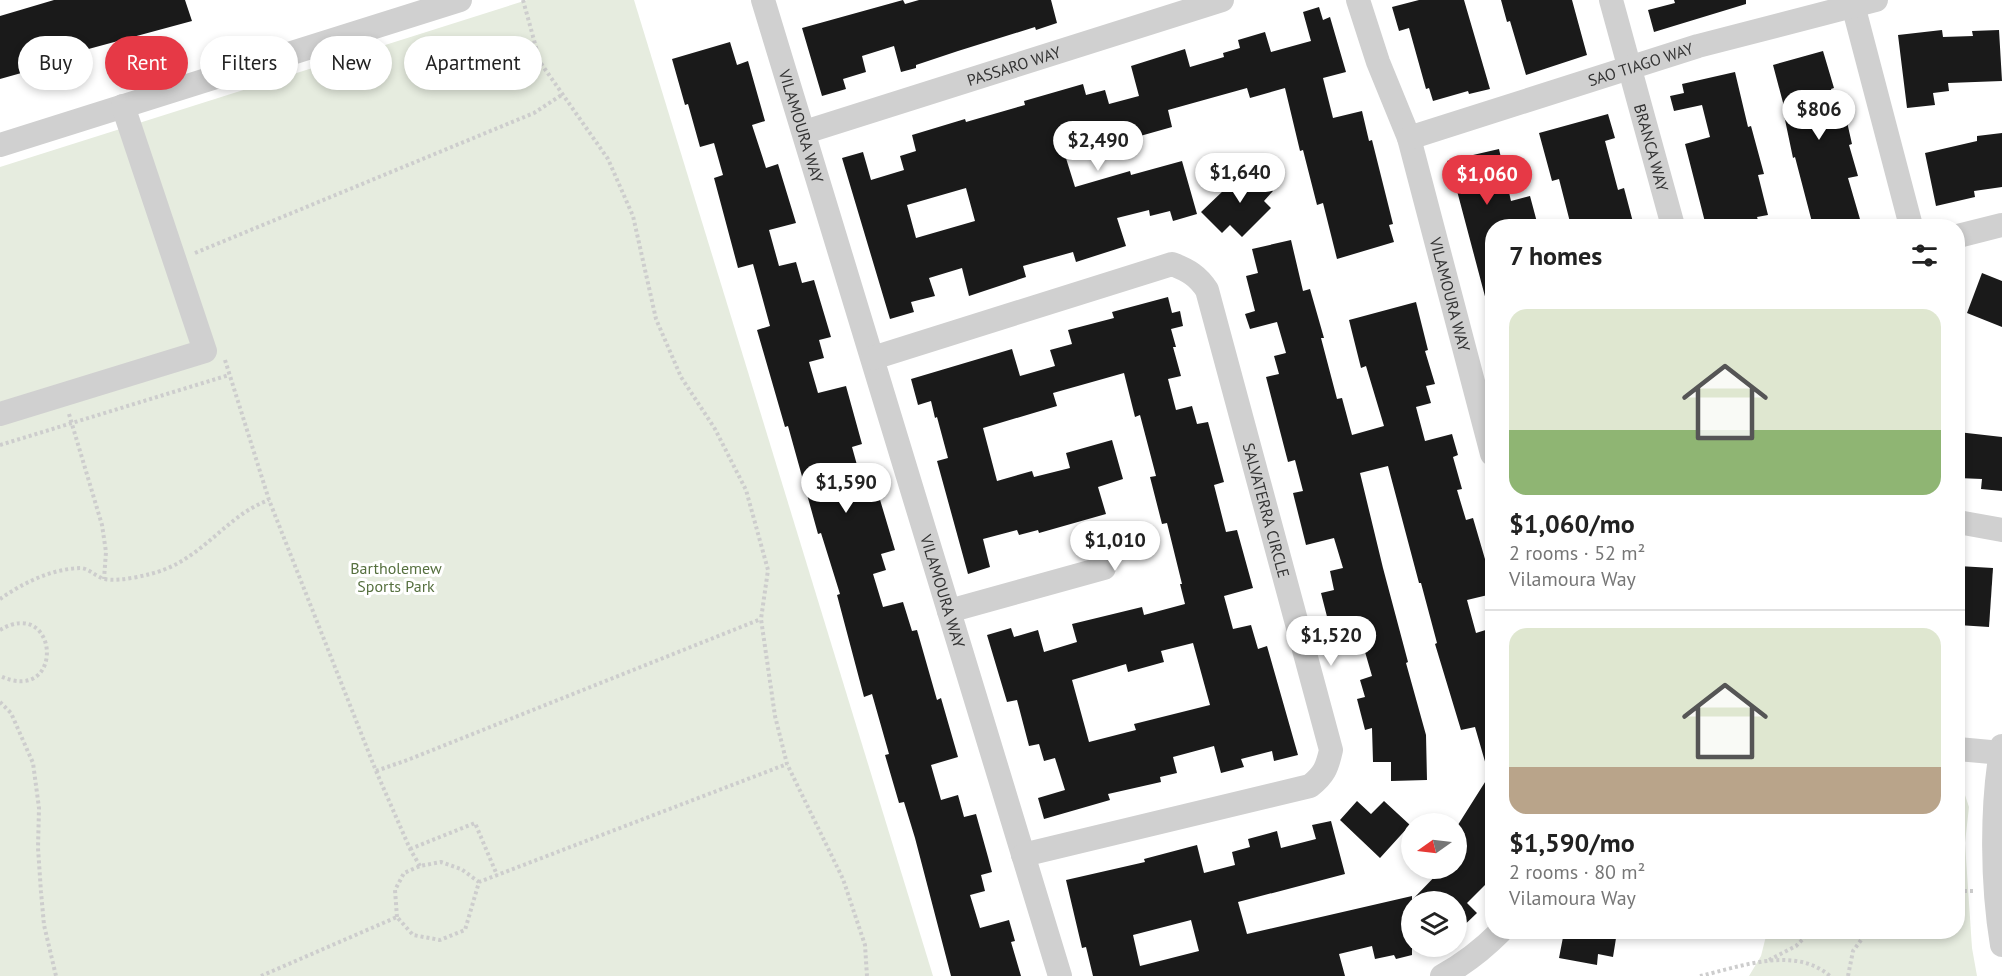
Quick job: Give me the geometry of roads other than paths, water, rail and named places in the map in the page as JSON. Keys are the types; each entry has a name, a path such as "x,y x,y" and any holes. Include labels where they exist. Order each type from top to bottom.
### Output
{"street":[{"path":"0,145 421,6 460,0"},
{"name":"VILAMOURA WAY","path":"763,0 1060,976"},
{"name":"PASSARO WAY","path":"805,132 1222,0"},
{"name":"VILAMOURA WAY","path":"1358,0 1378,62 1408,138 1485,428"},
{"name":"BRANCA WAY","path":"1611,0 1670,219"},
{"name":"SAO TIAGO WAY","path":"1408,138 1698,46 1876,0"},
{"path":"1853,5 1909,219"},
{"path":"0,414 205,351 123,106"},
{"path":"1965,234 2002,225"},
{"name":"SALVATERRA CIRCLE","path":"873,358 1172,264 1190,271 1208,290 1331,750 1328,763 1322,777 1310,786 1023,855"},
{"path":"1965,523 2002,530"},
{"path":"949,611 1104,568"},
{"path":"1965,749 2002,751 1995,845 1996,891 2002,945"},
{"path":"1442,976 1458,967 1493,939"}],"park label":[{"name":"Bartholemew Sports Park","path":"396,577"}]}
